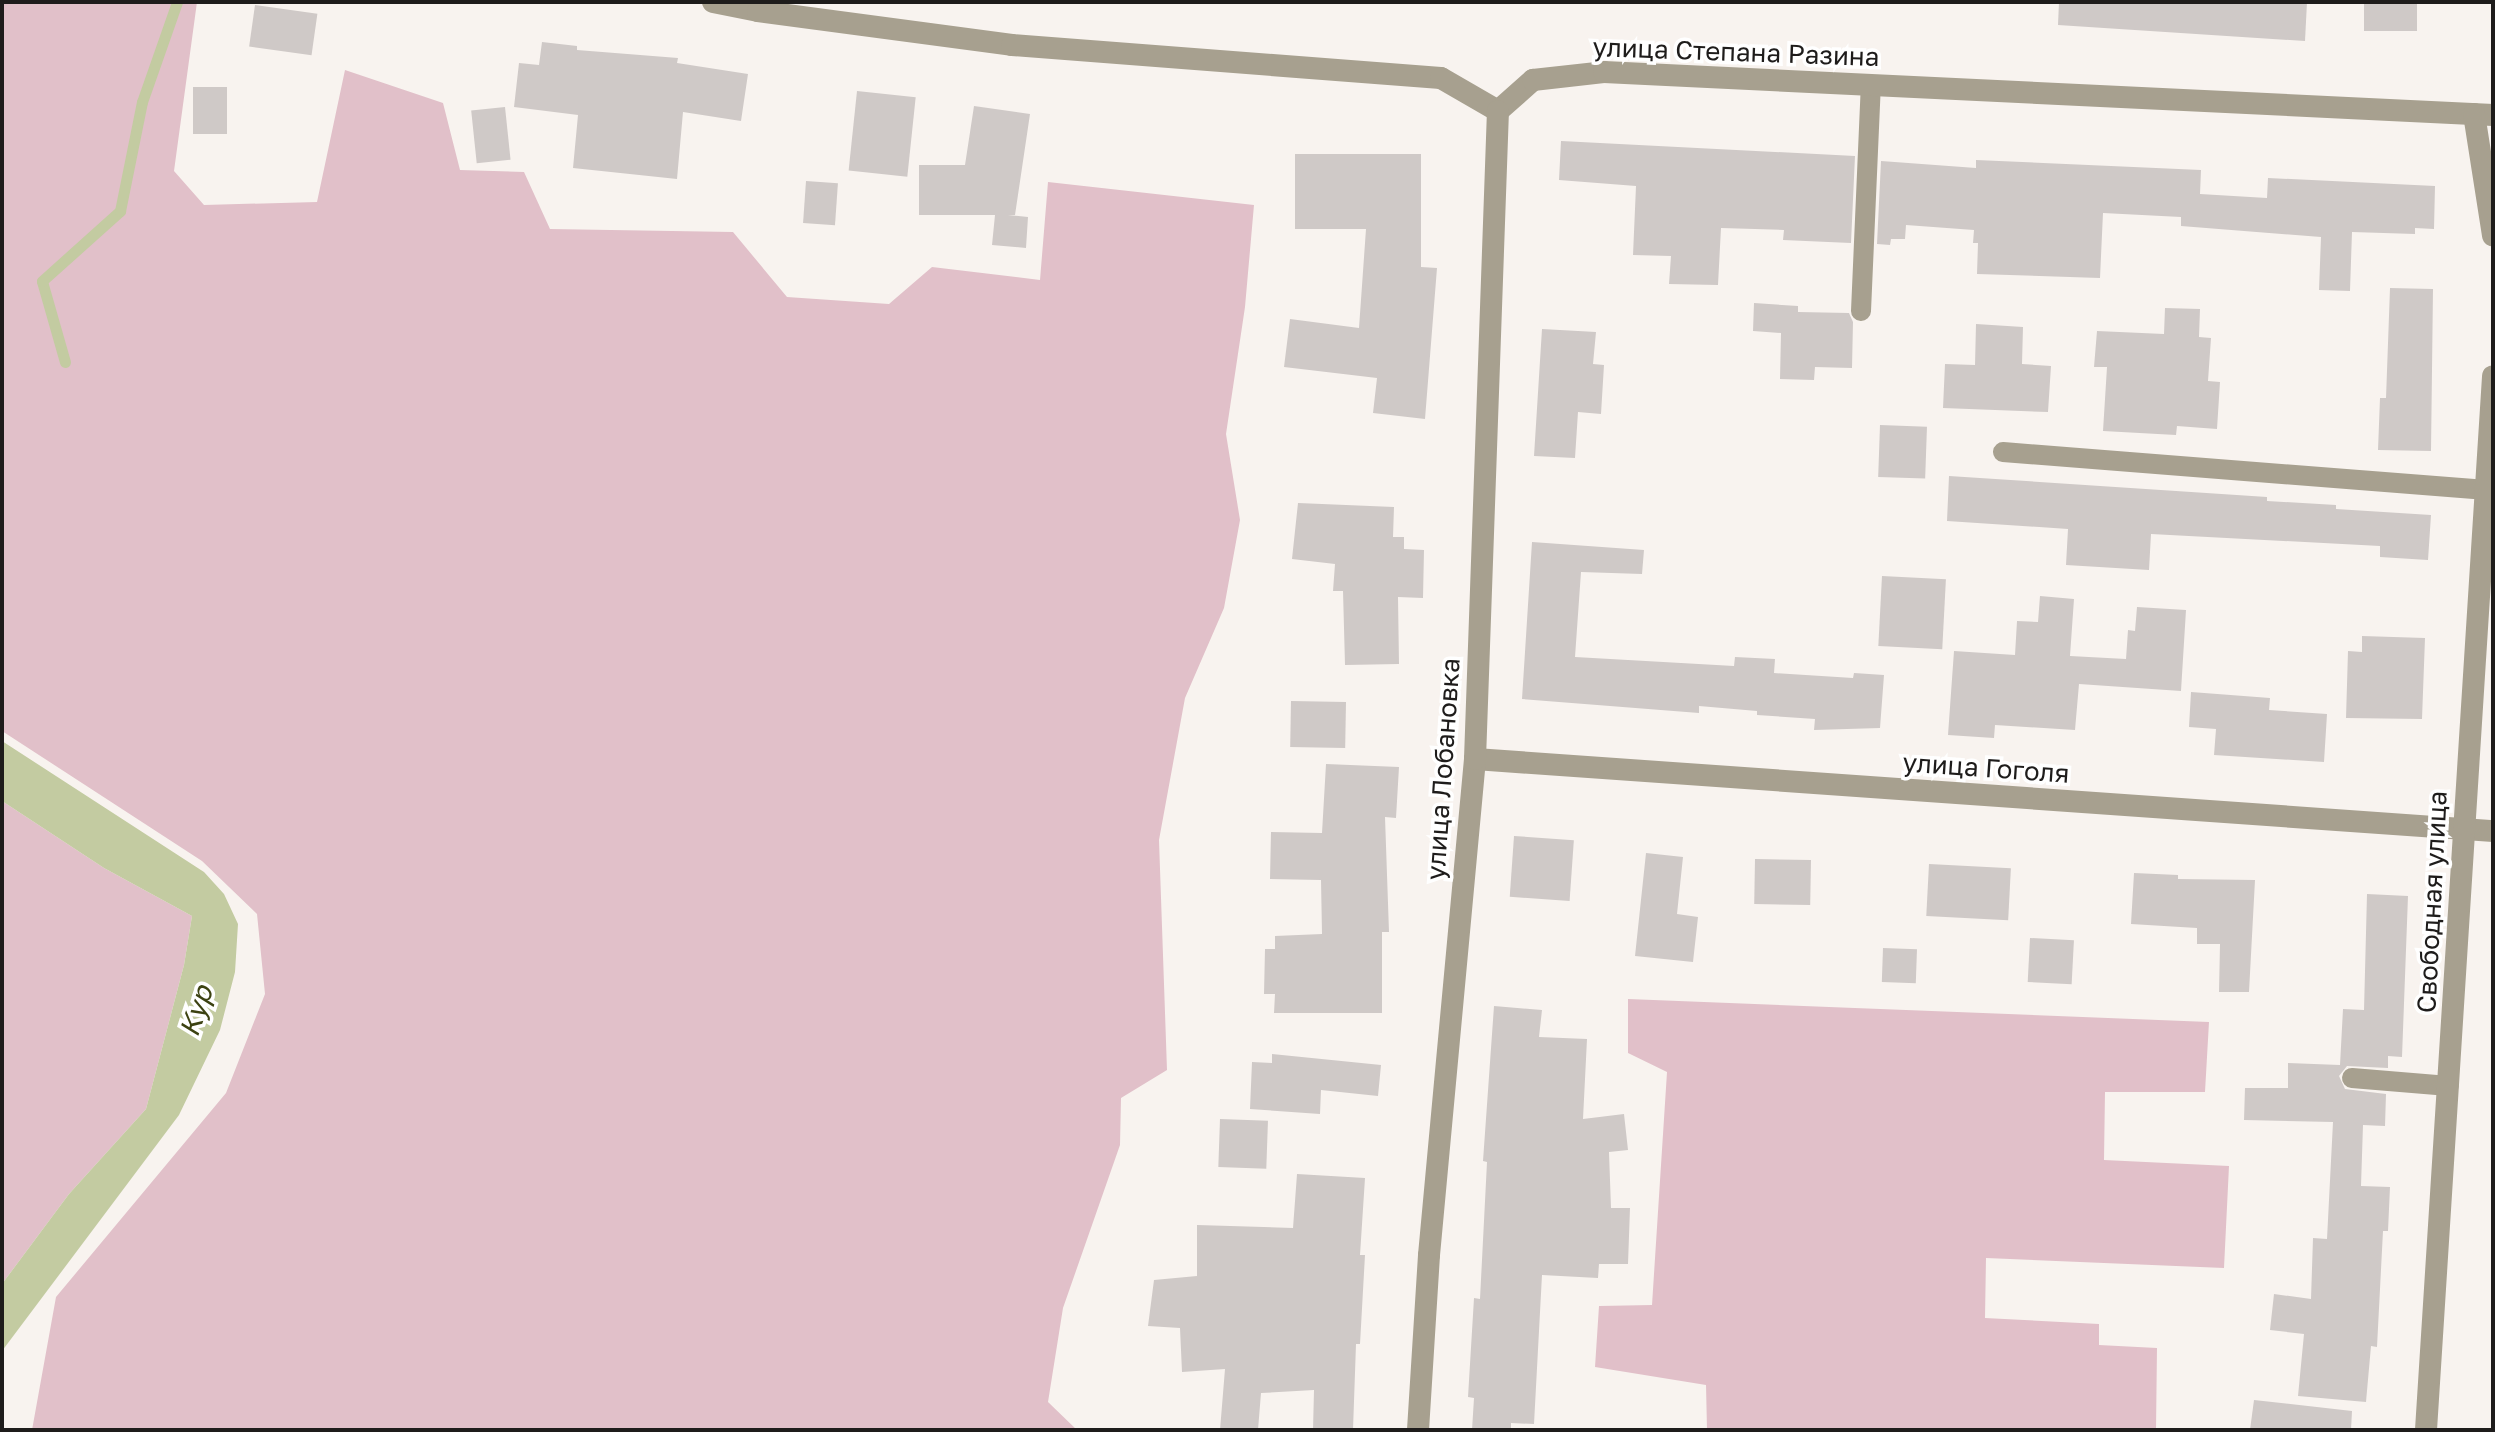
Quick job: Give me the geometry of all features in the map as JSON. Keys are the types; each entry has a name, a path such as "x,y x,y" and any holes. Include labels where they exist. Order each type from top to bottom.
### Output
{"street":[{"path":"713,2 758,11 1012,45 1441,78 1498,111"},
{"name":"улица Степана Разина","path":"1498,111 1533,80 1604,72 2483,115"},
{"name":"улица Лобановка","path":"1418,1430 1429,1255 1475,759 1498,111"},
{"path":"2483,115 2493,236"},
{"name":"Свободная улица","path":"2426,1430 2483,490 2493,376"},
{"name":"улица Гоголя","path":"1475,759 2493,831"}],"lane":[{"path":"1861,311 1871,85"},
{"path":"2003,452 2483,490"},
{"path":"2352,1078 2449,1086"}],"shaded area":[{"path":"2,2 197,2 174,171 204,205 317,202 345,70 443,103 460,170 524,172 550,229 733,232 787,297 889,304 932,267 1040,280 1048,182 1254,205 1245,307 1226,434 1240,520 1224,608 1185,698 1159,840 1167,1070 1121,1098 1120,1145 1063,1308 1048,1402 1077,1430 32,1430 56,1297 226,1093 265,994 257,914 202,861 2,731"},
{"path":"2,801 104,868 192,916 184,965 146,1109 69,1194 2,1284"},
{"path":"1628,999 2209,1022 2205,1092 2105,1092 2104,1160 2229,1166 2224,1268 1986,1258 1985,1318 2099,1324 2099,1345 2157,1348 2156,1430 1707,1430 1706,1385 1595,1367 1599,1306 1652,1305 1667,1072 1628,1053"}],"water":[{"name":"Кур","path":"2,741 204,872 224,894 238,924 235,972 220,1030 179,1115 2,1351 2,1284 69,1194 146,1109 184,965 192,916 104,868 2,801"}],"building":[{"path":"2059,2 2307,2 2305,41 2058,25"},
{"path":"2364,2 2417,2 2417,31 2364,31"},
{"path":"255,5 317,14 312,55 249,47"},
{"path":"542,42 577,46 577,50 678,58 677,63 748,74 741,121 683,112 677,179 573,168 578,115 514,107 519,63 539,65"},
{"path":"193,87 227,87 227,134 193,134"},
{"path":"857,91 916,97 907,177 849,171"},
{"path":"974,106 1030,114 1015,215 1008,215 1028,217 1026,248 992,245 995,215 919,215 919,165 965,165"},
{"path":"505,107 511,160 477,163 471,111"},
{"path":"1561,141 1855,156 1851,243 1783,240 1784,230 1721,228 1718,285 1669,284 1671,256 1633,255 1636,186 1559,180"},
{"path":"1295,154 1421,154 1421,267 1437,268 1425,419 1373,413 1377,378 1284,367 1290,319 1359,328 1366,229 1295,229"},
{"path":"1976,160 2201,170 2200,194 2267,198 2268,178 2435,186 2434,229 2415,228 2415,234 2352,232 2350,291 2319,290 2321,237 2181,226 2181,217 2103,213 2100,278 1977,274 1978,243 1973,243 1974,230 1906,225 1905,239 1891,239 1890,245 1877,244 1881,161 1976,168"},
{"path":"806,181 838,183 835,225 803,223"},
{"path":"2390,288 2433,289 2431,451 2378,450 2380,398 2386,398"},
{"path":"1754,303 1798,306 1798,312 1849,313 1853,322 1852,368 1815,367 1814,380 1780,379 1781,333 1753,331"},
{"path":"2165,308 2200,309 2199,337 2211,338 2208,381 2220,382 2217,429 2177,426 2176,435 2103,431 2107,367 2094,367 2097,331 2164,334"},
{"path":"1976,324 2023,327 2022,364 2051,366 2048,412 1943,408 1945,364 1975,365"},
{"path":"1542,329 1596,332 1593,364 1604,365 1601,414 1578,412 1575,458 1534,456"},
{"path":"1880,425 1927,427 1925,479 1878,477"},
{"path":"1949,476 2267,497 2267,501 2336,505 2336,509 2431,515 2428,560 2380,557 2380,546 2151,534 2149,570 2066,565 2068,529 1947,521"},
{"path":"1298,503 1394,507 1393,537 1404,537 1404,549 1424,550 1423,598 1398,597 1399,664 1345,665 1343,591 1333,591 1335,564 1292,559"},
{"path":"1532,542 1644,550 1642,574 1581,572 1575,657 1734,666 1735,657 1775,659 1774,673 1853,678 1854,673 1884,675 1880,728 1814,730 1815,719 1757,715 1757,711 1699,706 1699,713 1522,699"},
{"path":"1882,576 1946,579 1942,649 1878,646"},
{"path":"2040,596 2074,599 2070,656 2126,659 2128,630 2135,631 2137,607 2186,610 2181,691 2079,684 2075,730 1995,725 1994,738 1948,735 1954,651 2015,655 2017,621 2038,622"},
{"path":"2362,636 2425,638 2422,719 2346,718 2348,651 2362,652"},
{"path":"2191,692 2270,698 2269,710 2327,714 2324,762 2214,755 2216,729 2189,727"},
{"path":"1291,701 1346,702 1345,748 1290,747"},
{"path":"1326,764 1399,767 1396,818 1385,817 1389,932 1382,932 1382,1013 1274,1013 1275,994 1264,994 1265,949 1275,949 1275,936 1322,934 1321,880 1270,879 1271,832 1322,833"},
{"path":"1514,836 1574,840 1570,901 1510,897"},
{"path":"1646,853 1683,857 1677,914 1698,917 1693,962 1635,956"},
{"path":"1755,859 1811,860 1810,905 1754,904"},
{"path":"1929,864 2011,868 2008,920 1926,916"},
{"path":"2134,873 2178,875 2178,879 2255,880 2249,992 2219,992 2220,944 2197,944 2197,928 2131,924"},
{"path":"2367,894 2408,896 2402,1057 2388,1056 2388,1068 2347,1066 2339,1076 2345,1089 2386,1094 2385,1126 2363,1125 2361,1186 2390,1187 2388,1231 2383,1231 2377,1347 2371,1346 2366,1402 2298,1396 2304,1334 2270,1330 2274,1294 2311,1299 2313,1238 2327,1239 2333,1122 2244,1120 2245,1088 2288,1088 2288,1063 2340,1065 2343,1009 2364,1010"},
{"path":"2030,938 2074,940 2072,984 2028,982"},
{"path":"1883,948 1917,949 1916,983 1882,982"},
{"path":"1494,1006 1542,1010 1539,1037 1587,1039 1583,1119 1624,1114 1628,1150 1609,1152 1611,1208 1630,1208 1628,1264 1599,1264 1598,1278 1542,1275 1534,1424 1511,1423 1511,1430 1472,1430 1474,1398 1468,1397 1474,1298 1480,1299 1487,1162 1483,1161"},
{"path":"1272,1054 1381,1065 1378,1096 1321,1090 1320,1114 1250,1109 1252,1062 1272,1063"},
{"path":"1220,1119 1268,1121 1266,1169 1218,1167"},
{"path":"1297,1174 1365,1178 1360,1255 1365,1255 1360,1344 1356,1344 1353,1430 1313,1430 1314,1390 1261,1393 1258,1430 1220,1430 1225,1369 1182,1372 1180,1328 1148,1326 1154,1280 1197,1276 1197,1225 1293,1228"},
{"path":"2254,1400 2352,1411 2351,1430 2250,1430"}],"waterway":[{"path":"65,362 42,281 120,211 142,102 177,2"}]}
